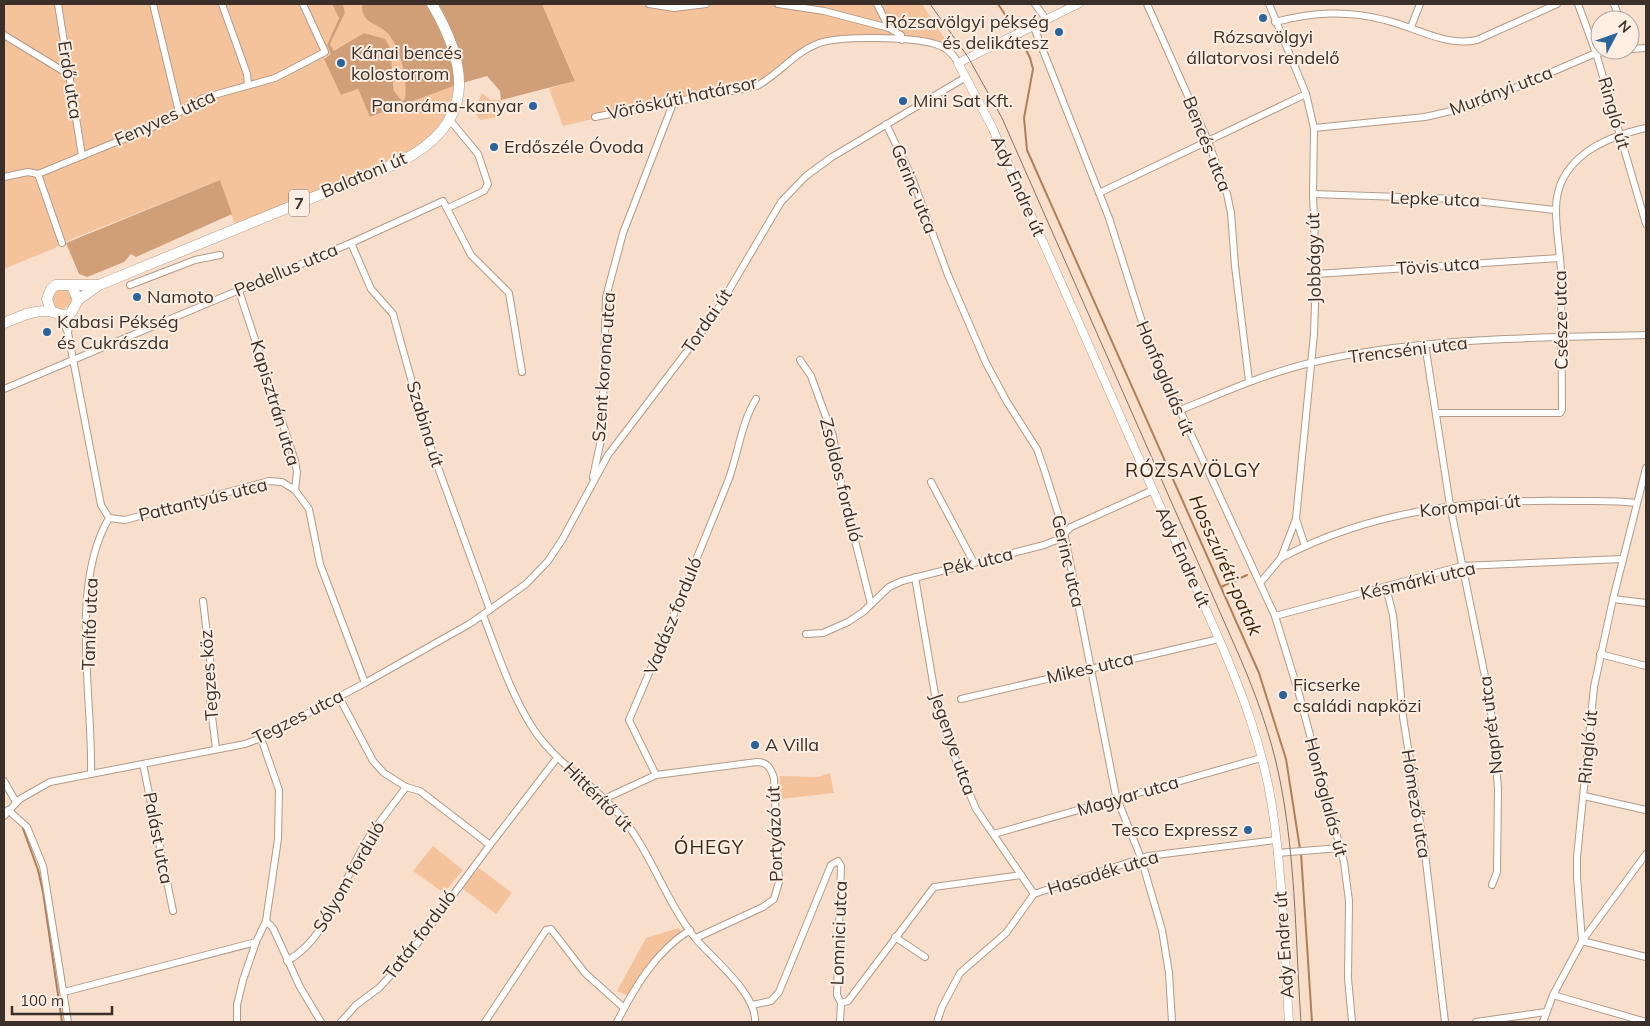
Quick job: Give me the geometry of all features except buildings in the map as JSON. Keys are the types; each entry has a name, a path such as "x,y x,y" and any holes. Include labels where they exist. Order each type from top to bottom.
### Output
{"main road":[{"name":"Balatoni út","path":"27,314 71,313 78,300 99,285 420,152 432,141 449,118 457,97 458,64 451,38 432,4"},
{"name":"Balatoni út","path":"4,323 27,314 47,299 51,289 56,285 99,285"},
{"path":"72,286 78,300"},
{"path":"47,299 55,313"}],"street":[{"name":"Erdő utca","path":"58,4 82,156"},
{"path":"153,4 179,112"},
{"path":"222,4 247,74 248,85"},
{"name":"Fenyves utca","path":"4,177 28,172 38,174 160,124 204,98 275,78 326,52 303,4"},
{"path":"649,4 674,8 706,4"},
{"path":"778,4 824,11 889,28 901,35 902,40"},
{"path":"877,4 889,28"},
{"path":"1035,4 1046,19"},
{"path":"958,62 1078,4"},
{"name":"Bencés utca","path":"1147,4 1208,141 1221,173 1232,213 1235,266 1249,381"},
{"name":"Jobbágy út","path":"1260,583 1281,558 1296,519 1311,363 1316,274 1313,194 1314,128 1306,94 1269,4"},
{"path":"1411,27 1420,4"},
{"path":"1276,22 1296,16 1339,12 1384,19 1452,42 1466,42 1477,40 1557,4"},
{"name":"Ringló út","path":"1578,4 1590,37"},
{"name":"Honfoglalás út","path":"1033,25 1099,193 1140,319 1178,411 1275,616 1299,694 1340,848 1348,901 1348,978 1352,1022"},
{"path":"4,35 68,74"},
{"name":"Vöröskúti határsor","path":"595,117 757,86 775,74 801,52 822,42 862,37 935,44 952,53 958,62"},
{"name":"Murányi utca","path":"1314,128 1425,117 1473,106 1590,56"},
{"name":"Ringló út","path":"1598,60 1646,224"},
{"name":"Ady Endre út","path":"958,62 992,127 1237,682 1261,758 1272,805 1289,1022"},
{"name":"Tordai út","path":"490,610 526,584 548,561 611,450 713,317 782,202 816,168 966,77"},
{"path":"1099,193 1306,94"},
{"name":"Szent korona utca","path":"588,493 602,435 606,297 623,234 674,101"},
{"path":"449,118 480,158 488,187 448,208 471,255 509,292 522,372"},
{"name":"Gerinc utca","path":"886,124 912,175 948,275 986,363 1006,402 1036,449 1064,532 1117,800 1141,858 1167,952 1172,1022"},
{"name":"Csésze utca","path":"1437,413 1560,413 1562,410 1562,337 1560,258 1556,210 1563,178 1579,157 1590,148 1620,134 1646,128"},
{"path":"38,174 62,243"},
{"name":"Lepke utca","path":"1313,194 1459,199 1556,210"},
{"name":"Pedellus utca","path":"4,389 351,243 440,201 445,202 448,208"},
{"name":"Szabina út","path":"351,243 371,289 393,314 428,440 490,610"},
{"path":"130,285 195,260 220,255"},
{"name":"Tövis utca","path":"1316,274 1560,258"},
{"path":"143,267 148,278"},
{"name":"Kapisztrán utca","path":"239,291 295,461 297,472 295,490 309,509 326,581 366,683"},
{"path":"55,313 68,333 101,505 109,518"},
{"path":"68,333 71,313"},
{"name":"Trencséni utca","path":"1178,411 1249,381 1311,363 1426,344 1646,335"},
{"name":"Naprét utca","path":"1426,344 1450,504 1490,701 1498,788 1497,872 1492,885"},
{"name":"Zsoldos forduló","path":"800,360 811,376 833,436 842,489 871,604"},
{"name":"Vadász forduló","path":"656,775 629,720 686,588 734,464 749,410 756,399"},
{"name":"Ringló út","path":"1582,941 1577,877 1594,687 1613,598 1646,468"},
{"name":"Pattantyús utca","path":"109,518 124,520 269,481 282,482 295,490"},
{"path":"931,482 974,563"},
{"name":"Pék utca","path":"806,634 823,633 848,622 892,585 915,577 1044,545 1058,538 1070,527 1153,490"},
{"name":"Korompai út","path":"1281,558 1304,546 1388,518 1450,504 1538,500 1637,503"},
{"name":"Tanító utca","path":"91,773 87,592 100,534 109,518"},
{"name":"Jobbágy út","path":"1296,519 1304,546"},
{"name":"Késmárki utca","path":"1275,616 1462,566 1623,559"},
{"name":"Jegenye utca","path":"915,577 928,648 931,682 939,714 976,809 1034,894"},
{"name":"Hómező utca","path":"1386,587 1393,614 1403,717 1425,853 1445,1022"},
{"path":"1613,598 1646,603"},
{"name":"Tegzes köz","path":"202,601 212,676 210,700 216,750"},
{"name":"Tegzes utca","path":"4,816 16,802 50,782 245,744 261,738 366,683 490,610"},
{"name":"Hittérítő út","path":"483,615 525,716 557,758 604,799 635,835 690,930 749,998 755,1022"},
{"name":"Mikes utca","path":"962,699 1219,639"},
{"path":"1600,654 1646,666"},
{"path":"339,697 373,761 384,773 406,787 420,791 490,845"},
{"path":"237,1022 237,1005 256,942 266,921 278,838 280,798 261,738"},
{"name":"Tatár forduló","path":"341,1022 356,1005 379,988 405,960 557,758"},
{"name":"Magyar utca","path":"994,834 1261,758"},
{"name":"Portyázó út","path":"656,775 757,762 768,766 772,770 774,778 778,882 774,899 764,907 696,938"},
{"name":"Palást utca","path":"143,764 172,911"},
{"path":"604,799 656,775"},
{"path":"4,781 16,802"},
{"name":"Sólyom forduló","path":"287,961 303,951 318,932 368,839 406,787"},
{"path":"1584,796 1646,810"},
{"path":"8,810 27,827 43,866 68,1022"},
{"name":"Hasadék utca","path":"937,1022 942,1007 960,973 1006,933 1034,894 1141,858 1276,840"},
{"path":"1277,853 1340,848"},
{"path":"1543,1022 1554,995 1582,941 1646,854"},
{"name":"Lomnici utca","path":"752,1005 771,1001 780,992 831,865 838,861 841,866 837,995 841,1003 848,1001 934,887 1021,874"},
{"path":"266,921 276,935 287,961 321,1022"},
{"path":"485,1022 546,930 551,929 585,973 624,1008"},
{"path":"617,1022 624,1008 663,951 690,930"},
{"path":"895,937 925,957"},
{"path":"1582,941 1646,957"},
{"path":"64,992 256,942"},
{"path":"1554,995 1646,1022"},
{"path":"840,1022 841,1003"},
{"path":"1476,1022 1546,1012"}],"shaded area":[{"path":"4,4 332,4 339,18 327,45 331,54 324,58 342,95 358,89 370,117 459,84 454,110 420,151 236,228 220,180 62,243 55,248 4,269"},
{"path":"332,4 343,4 345,13 330,44 334,51 364,33 385,39 390,48 394,91 402,101 405,99 405,83 403,66 398,50 390,36 382,28 364,16 362,4 542,4 575,81 501,100 500,91 487,76 459,84 370,117 358,89 341,95 324,59 331,54 327,45 339,18"},
{"path":"343,4 362,4 364,16 390,36 401,58 405,83 405,99 402,101 394,91 393,69 364,33 334,52 330,44 345,13"},
{"path":"542,4 922,4 951,48 948,50 935,44 862,37 822,41 757,86 674,100 563,126 549,89 575,80"},
{"path":"482,93 491,100 501,100 502,114 500,117 480,120 474,111"},
{"path":"220,180 232,214 136,257 131,254 124,262 87,277 79,274 66,243"},
{"path":"58,289 66,289 72,295 72,303 66,309 58,309 52,303 52,295"},
{"path":"830,773 834,793 780,799 780,776 818,777"},
{"path":"433,846 463,870 444,893 413,871"},
{"path":"479,868 512,893 496,914 462,888"},
{"path":"679,928 682,933 652,962 629,996 617,991 646,938"}],"waterway":[{"name":"Hosszúréti-patak","path":"998,4 1016,31"},
{"name":"Hosszúréti-patak","path":"1019,35 1033,69 1024,118 1027,150 1259,673 1286,759 1300,849"},
{"path":"1221,587 1247,575"},
{"path":"22,826 38,870 43,892 62,1022"},
{"name":"Hosszúréti-patak","path":"1301,853 1312,1022"}],"tram line":[{"path":"930,4 968,57 1002,118 1258,702 1276,762 1288,826 1294,892 1301,1022"}],"place":[{"name":"Rózsavölgyi állatorvosi rendelő","path":"1263,18"},
{"name":"Rózsavölgyi pékség és delikátesz","path":"1059,32"},
{"name":"Kánai bencés kolostorrom","path":"341,63"},
{"name":"Mini Sat Kft.","path":"903,101"},
{"name":"Panoráma-kanyar","path":"533,106"},
{"name":"Erdőszéle Óvoda","path":"494,147"},
{"name":"Namoto","path":"137,297"},
{"name":"Kabasi Pékség és Cukrászda","path":"47,332"},
{"name":"Ficserke családi napközi","path":"1283,695"},
{"name":"A Villa","path":"755,745"},
{"name":"Tesco Expressz","path":"1248,830"}],"district":[{"name":"RÓZSAVÖLGY","path":"1193,470"},
{"name":"ÓHEGY","path":"709,847"}]}
